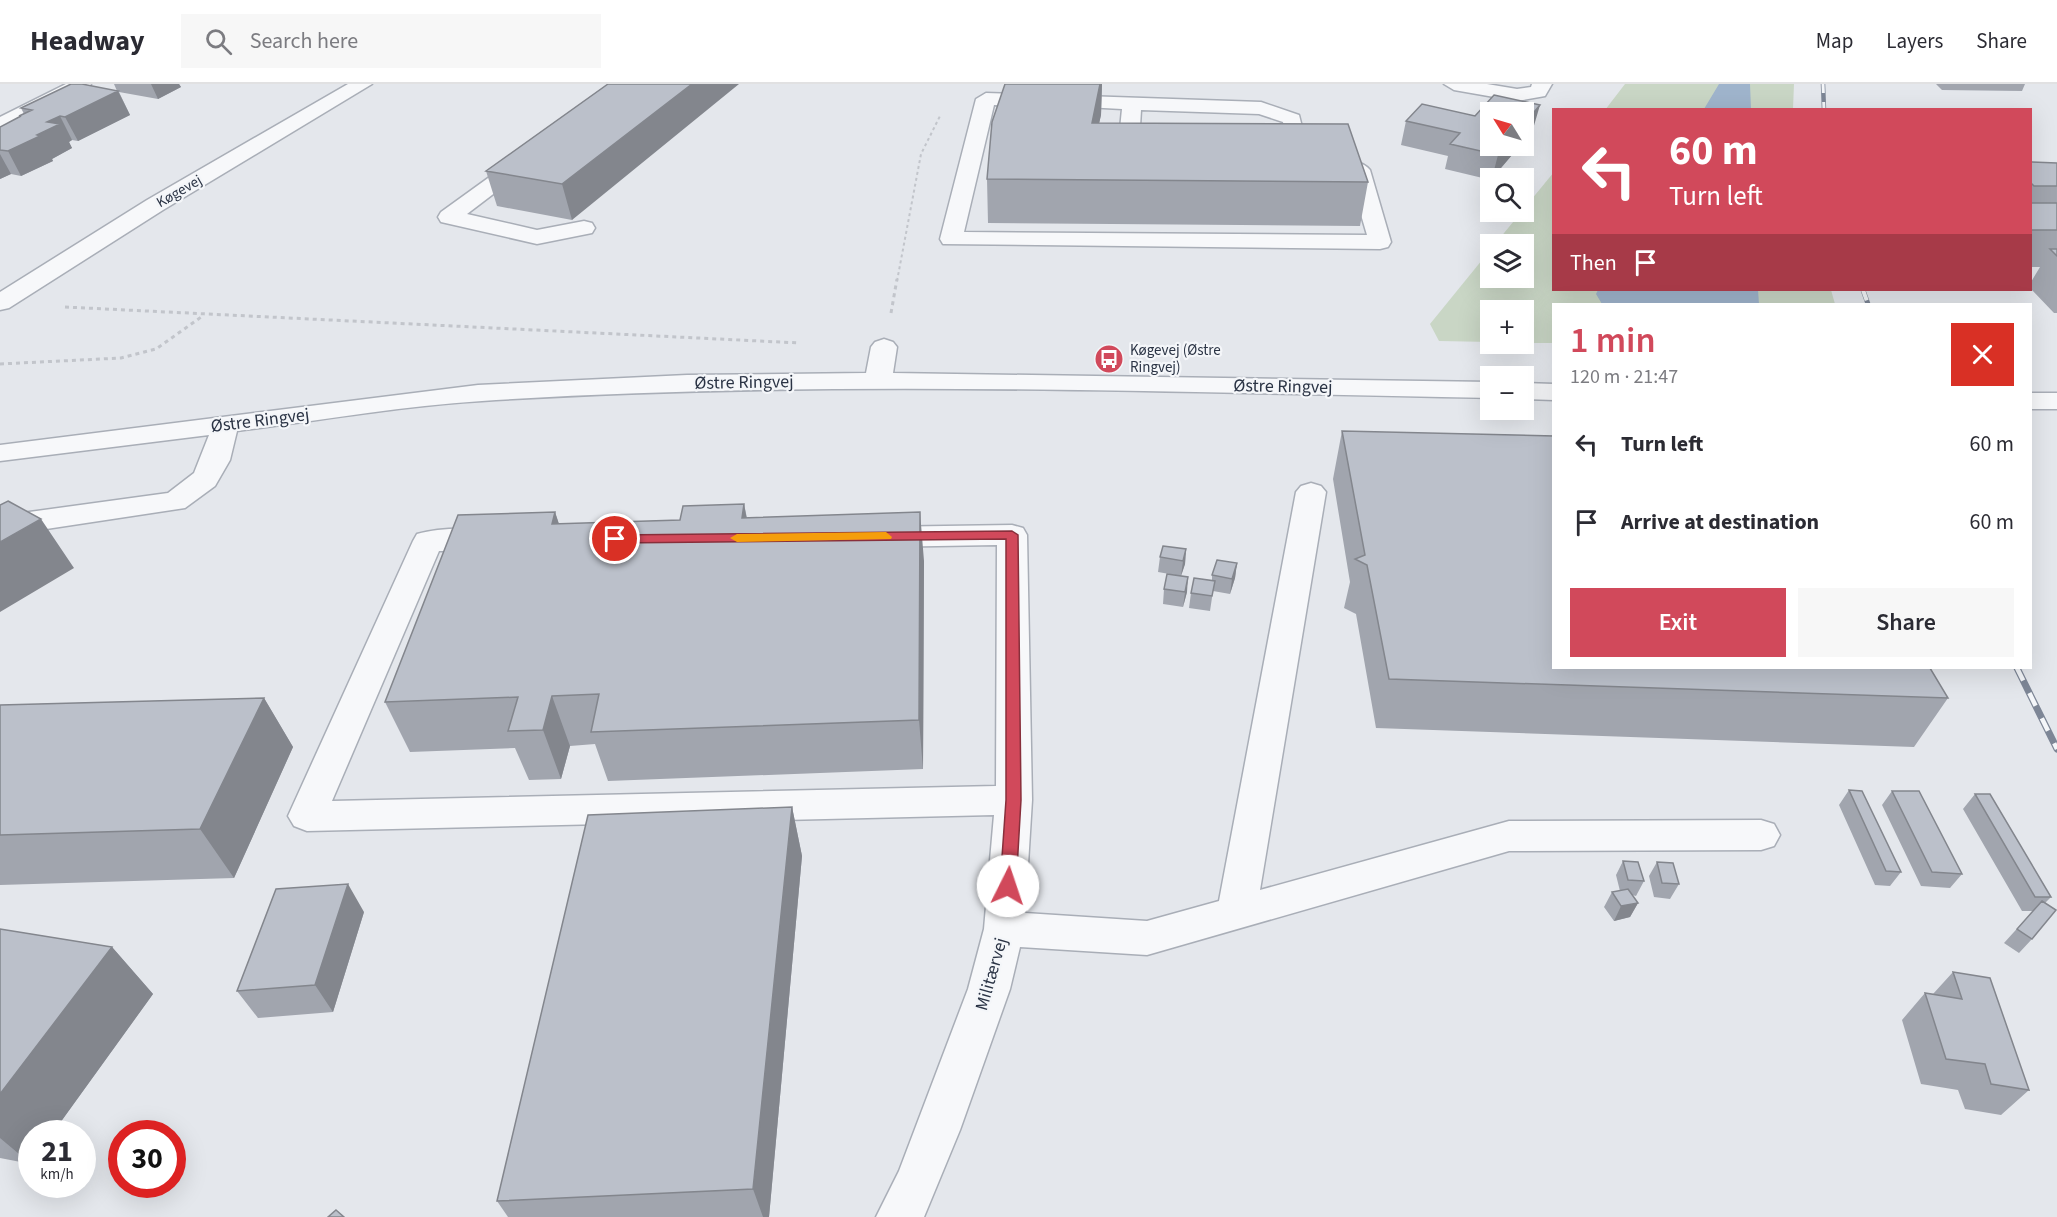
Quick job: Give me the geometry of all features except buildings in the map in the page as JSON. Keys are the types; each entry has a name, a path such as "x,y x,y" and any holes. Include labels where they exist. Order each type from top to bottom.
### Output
{"street":[{"path":"0,125 81,84"},
{"name":"Køgevej","path":"0,303 155,205 362,84"},
{"path":"1454,84 1517,95 1538,92 1542,84"},
{"path":"1264,151 1298,152 1359,170 1380,242 951,240 986,99 1013,92 1132,104 1261,108 1292,119 1298,152"},
{"path":"14,95 49,99"},
{"path":"1132,104 1128,149 1162,150"},
{"path":"543,147 449,217 537,237 584,228"},
{"path":"878,381 884,347"},
{"name":"Østre Ringvej","path":"0,453 478,393 687,383 973,380 1480,390"},
{"path":"1534,391 1552,392"},
{"path":"2032,401 2057,401"},
{"path":"0,526 175,501 193,493 218,459 225,425"},
{"path":"1236,913 1311,492"},
{"name":"Militærvej","path":"845,537 1012,535 1014,800 1004,929 989,989 942,1119 916,1186 898,1217"},
{"path":"523,540 428,541 308,816 1014,800"},
{"path":"1004,929 1147,938 1509,836 1761,835"}],"path":[{"path":"884,347 921,154 941,115"},
{"path":"65,307 801,343"},
{"path":"0,364 121,357 156,349 205,314"}],"green space":[{"path":"1625,84 1794,84 1793,108 1607,108"},
{"path":"1552,174 1552,291 1831,291 1835,303 1552,303 1552,343 1534,343 1534,300 1480,300 1480,342 1439,341 1430,324 1480,263 1480,288 1534,288 1534,234 1503,234 1513,222 1534,222 1534,196"}],"water":[{"path":"1719,84 1750,84 1751,108 1705,108"},
{"path":"1598,291 1758,291 1759,303 1601,303 1596,294"}],"railway":[{"path":"1823,84 1824,108"},
{"path":"1863,291 1868,303"},
{"path":"2017,669 2057,749"}],"slow traffic":[{"path":"737,538 886,537"}],"place":[{"name":"Køgevej (Østre Ringvej)","path":"1109,359"}],"route":[{"path":"615,539 1012,535 1014,800 1008,886"}]}
